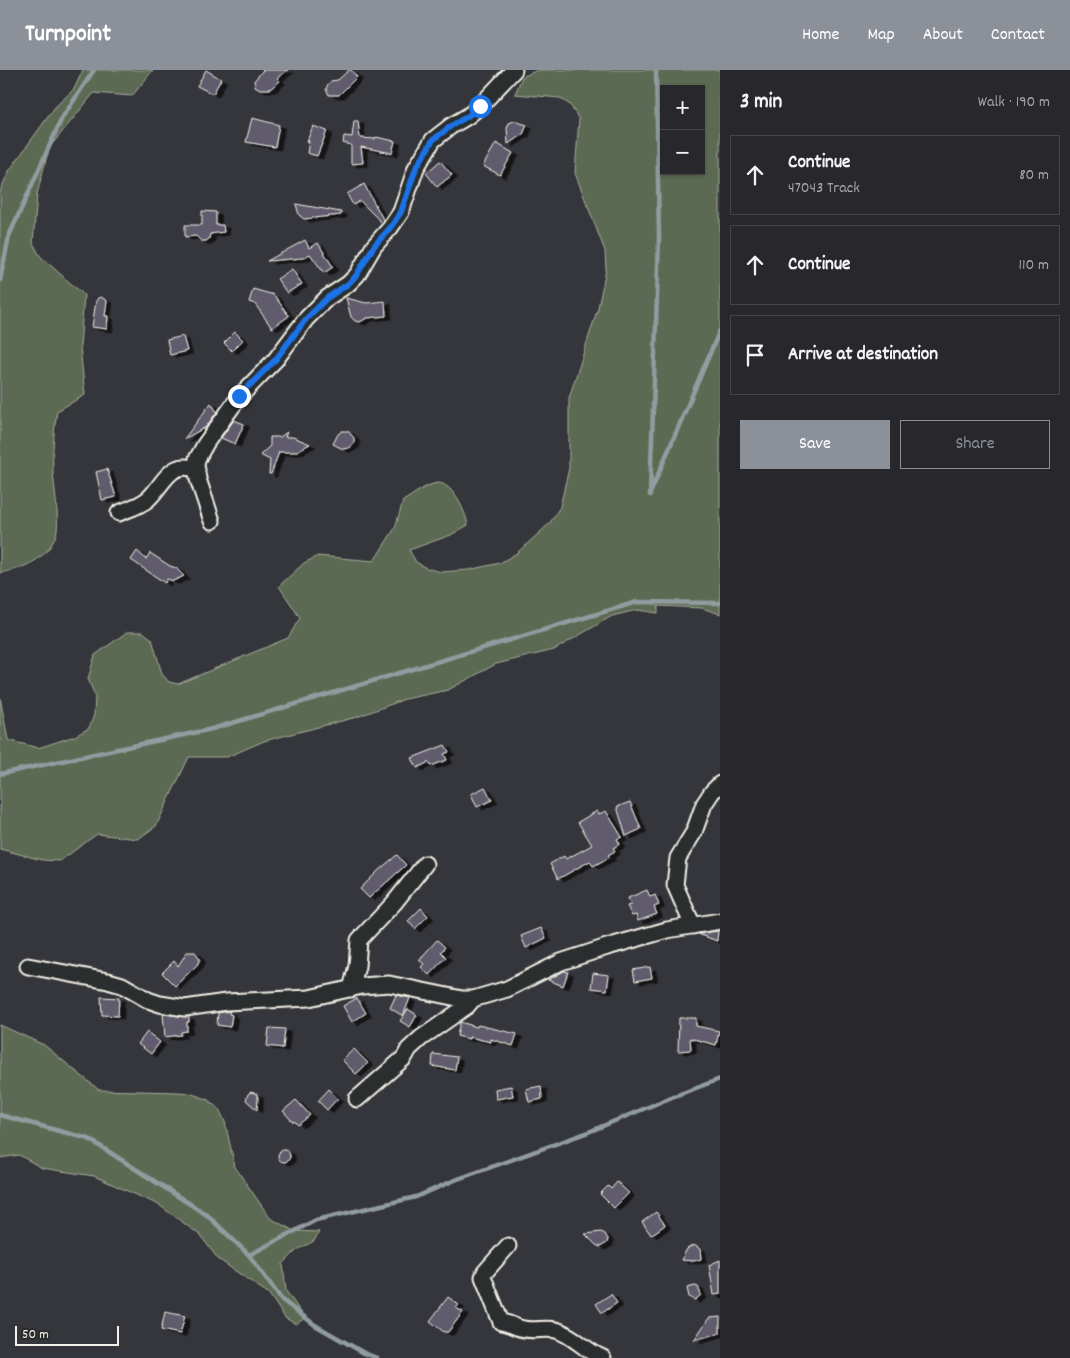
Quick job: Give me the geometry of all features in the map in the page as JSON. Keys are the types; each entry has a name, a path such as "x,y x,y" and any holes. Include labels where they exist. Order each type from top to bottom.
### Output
{"street":[{"path":"212,521 197,470 197,459 239,396 276,359 306,319 327,298 354,279 374,246 401,212 416,168 433,140 480,106 514,70"},
{"path":"119,513 145,502 158,490 165,477 174,470 191,467 197,470"},
{"path":"693,926 675,885 678,858 694,832 704,804 720,784"},
{"path":"351,988 357,966 360,940 394,903 425,864"},
{"path":"28,966 108,981 154,1002 185,1008 226,1002 309,998 351,988 389,984 462,999 474,999 507,989 561,962 667,930 720,922"},
{"path":"357,1099 404,1058 417,1041 474,999"},
{"path":"508,1246 484,1274 487,1288 501,1322 526,1329 555,1330 571,1338 593,1355 603,1358"}],"green space":[{"path":"83,70 153,70 132,96 94,93 49,148 37,194 33,243 40,256 84,295 80,347 85,395 57,411 54,433 53,472 57,530 50,548 28,565 0,573 0,191 9,171 55,107 74,89"},
{"path":"538,70 720,70 720,614 702,608 658,606 658,613 637,610 612,616 554,650 496,664 448,690 405,699 357,717 264,741 227,757 189,757 156,826 138,839 97,834 60,861 42,860 0,849 0,697 8,740 38,748 75,736 89,728 94,715 95,696 88,679 95,655 127,632 143,632 152,639 162,674 169,682 178,684 288,638 300,618 279,586 304,563 318,556 374,561 395,528 403,501 433,484 444,484 454,493 462,506 468,525 451,535 409,550 416,562 426,568 441,572 468,570 500,563 517,553 549,524 560,507 569,468 569,398 598,308 606,269 605,251 575,173 579,119 570,105 560,98 515,94 522,77"},
{"path":"0,1025 44,1045 99,1090 189,1093 207,1099 219,1109 225,1122 235,1167 270,1218 294,1231 319,1232 314,1241 297,1250 283,1264 286,1291 305,1318 296,1324 285,1318 269,1294 218,1259 200,1235 159,1205 94,1176 42,1168 19,1155 0,1158"}],"building":[{"path":"206,70 221,79 213,94 197,86"},
{"path":"263,70 288,70 277,78 280,81 270,89 260,89 255,86 254,81"},
{"path":"349,70 357,77 339,95 329,95 326,89 328,84 331,81 338,80"},
{"path":"252,118 279,125 275,147 246,142"},
{"path":"354,121 358,121 360,138 375,139 376,137 395,141 392,153 361,147 363,163 351,164 351,145 343,143 344,136 352,137"},
{"path":"514,121 527,125 523,134 508,144 507,128 509,123"},
{"path":"313,126 327,131 317,156 307,153 309,141 307,141"},
{"path":"496,143 513,153 500,175 483,166"},
{"path":"440,161 452,175 437,187 426,173"},
{"path":"364,184 384,221 382,223 360,201 353,205 347,194"},
{"path":"296,204 341,212 341,215 304,219 299,215"},
{"path":"202,211 216,212 216,225 223,225 224,232 210,234 209,239 206,241 201,241 196,236 185,237 185,225 202,225"},
{"path":"305,240 309,248 318,243 333,267 324,273 310,254 303,258 267,261"},
{"path":"292,269 302,284 287,293 277,279"},
{"path":"253,289 274,295 289,316 272,328 255,304 249,302"},
{"path":"101,297 107,301 105,316 108,316 107,329 92,327 96,301"},
{"path":"346,298 366,303 385,301 386,316 367,318 360,322 355,321 351,317"},
{"path":"235,332 243,340 232,351 224,343"},
{"path":"183,336 187,351 170,355 167,340"},
{"path":"211,403 217,412 206,427 184,439"},
{"path":"234,420 244,424 235,444 221,438"},
{"path":"342,431 348,431 354,438 354,444 349,448 343,449 333,444 338,434"},
{"path":"287,432 285,437 293,437 310,444 295,452 279,452 271,474 269,474 270,460 260,455 270,446 270,437 280,437"},
{"path":"107,469 116,497 102,500 96,472"},
{"path":"137,551 146,559 150,553 176,568 184,576 173,581 167,579 165,583 131,560"},
{"path":"445,745 449,752 444,754 447,760 431,766 429,762 417,768 412,758"},
{"path":"485,787 492,800 477,807 471,794"},
{"path":"630,802 641,829 626,836 617,807"},
{"path":"597,811 599,814 606,811 622,837 617,839 620,844 613,848 615,851 608,855 610,857 593,866 590,861 558,879 550,864 564,856 566,859 592,845 578,822"},
{"path":"397,855 406,865 369,898 360,889"},
{"path":"647,890 650,897 655,895 659,905 654,907 657,914 638,921 636,915 632,916 627,906 631,905 628,898"},
{"path":"421,908 428,916 415,929 408,921"},
{"path":"541,928 546,938 526,948 521,936"},
{"path":"718,931 717,941 698,934"},
{"path":"437,940 445,947 441,952 446,957 429,975 421,967 424,964 419,960"},
{"path":"187,952 195,952 200,959 197,965 175,986 162,973 174,961 178,966"},
{"path":"650,967 652,978 635,981 633,970"},
{"path":"564,971 568,972 563,986 548,980"},
{"path":"593,973 609,975 607,990 591,988"},
{"path":"396,995 410,998 403,1016 390,1008"},
{"path":"101,997 119,998 118,1016 102,1015"},
{"path":"357,998 366,1013 352,1022 343,1006"},
{"path":"408,1009 417,1015 410,1027 400,1021"},
{"path":"230,1011 229,1014 232,1015 230,1027 217,1025 218,1013"},
{"path":"163,1014 189,1017 187,1031 181,1032 181,1035 165,1037"},
{"path":"679,1018 696,1018 696,1026 719,1031 716,1045 690,1038 691,1050 678,1051"},
{"path":"460,1022 517,1034 513,1046 491,1039 491,1042 469,1037 469,1039 457,1036"},
{"path":"269,1028 285,1029 283,1048 267,1046"},
{"path":"147,1032 160,1042 151,1054 138,1044"},
{"path":"354,1049 368,1063 356,1074 342,1060"},
{"path":"433,1054 457,1057 455,1070 432,1066"},
{"path":"511,1086 513,1096 496,1099 495,1089"},
{"path":"541,1086 542,1099 529,1102 526,1089"},
{"path":"329,1089 338,1098 327,1110 318,1101"},
{"path":"251,1092 257,1094 257,1110 246,1100"},
{"path":"296,1100 310,1115 298,1125 283,1111"},
{"path":"286,1150 289,1151 289,1161 282,1162 279,1161 278,1154 279,1151"},
{"path":"617,1182 629,1193 614,1208 600,1194 608,1186 611,1189"},
{"path":"656,1212 665,1225 651,1235 642,1222"},
{"path":"601,1232 608,1239 607,1243 600,1247 585,1234"},
{"path":"694,1245 700,1249 701,1259 694,1261 681,1260 687,1249"},
{"path":"720,1260 720,1294 714,1295 709,1265"},
{"path":"698,1287 701,1295 695,1300 689,1297 687,1288"},
{"path":"611,1294 617,1303 602,1313 596,1304"},
{"path":"448,1297 459,1305 456,1308 463,1312 448,1332 444,1332 430,1321"},
{"path":"165,1312 185,1316 180,1334 161,1330"},
{"path":"720,1317 720,1333 694,1340 709,1318"}],"waterway":[{"path":"0,280 9,236 62,118 94,70"},
{"path":"650,495 659,238 656,70"},
{"path":"651,491 720,330"},
{"path":"0,774 212,729 637,602 720,603"},
{"path":"249,1255 316,1220 416,1197 455,1180 586,1133 720,1079"},
{"path":"0,1115 89,1139 207,1215 249,1255 282,1300 315,1325 364,1353 377,1358"}],"route":[{"path":"239,396 276,359 306,319 327,298 354,279 379,239 396,221 401,212 416,168 433,140 480,106"}]}
